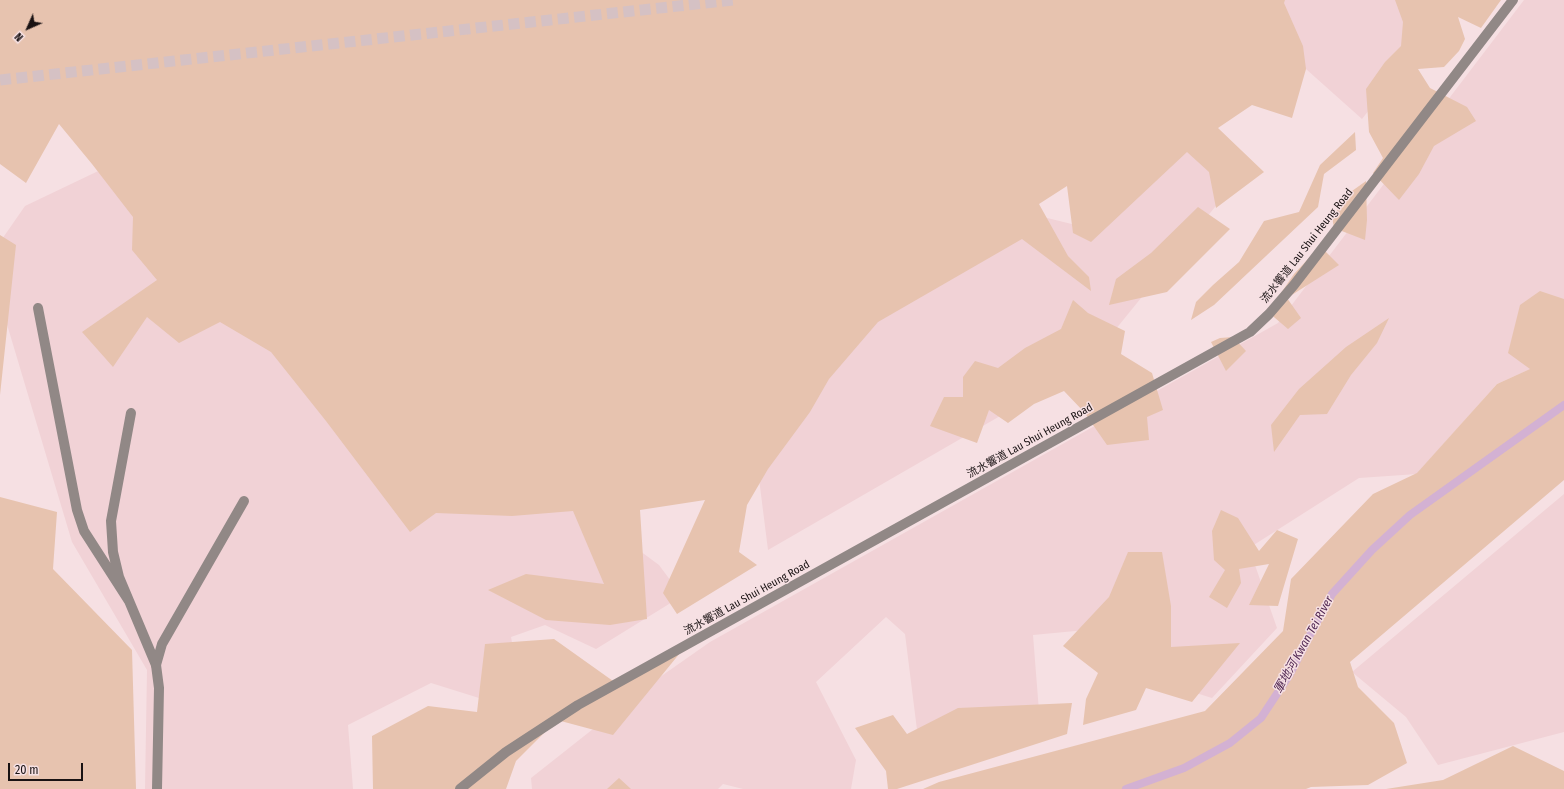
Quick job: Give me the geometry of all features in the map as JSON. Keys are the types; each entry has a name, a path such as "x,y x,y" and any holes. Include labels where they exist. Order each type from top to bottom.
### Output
{"street":[{"name":"流水響道 Lau Shui Heung Road","path":"460,789 506,752 578,705 1250,332 1269,314 1294,285 1513,0"},
{"path":"38,308 77,510 84,531 129,601"},
{"path":"131,413 111,521 113,552 119,577 156,665 159,688 157,789"},
{"path":"156,665 162,644 244,501"}],"shaded area":[{"path":"0,0 1285,0 1284,3 1303,46 1306,69 1292,118 1252,105 1218,128 1264,172 1216,208 1209,172 1187,152 1091,242 1073,233 1067,186 1039,204 1068,256 1089,277 1091,291 1022,239 878,322 829,379 810,412 768,469 747,505 739,552 757,565 677,614 663,593 705,500 640,510 647,619 610,625 546,620 488,590 526,574 604,584 573,511 512,516 436,513 410,532 326,421 271,352 220,322 179,343 147,317 113,367 82,332 157,280 132,250 133,217 59,124 26,183 0,164"},
{"path":"1271,0 1455,0 1362,119 1306,69 1265,11"},
{"path":"1395,0 1501,0 1481,28 1458,17 1465,39 1459,51 1444,67 1418,69 1430,88 1467,107 1476,121 1434,146 1419,174 1399,200 1373,173 1383,158 1369,132 1366,89 1385,62 1401,46 1403,22"},
{"path":"1524,0 1564,0 1564,354 1497,384 1417,474 1359,478 1249,548 1277,628 1212,698 1161,682 1118,627 1033,635 1041,737 917,730 905,634 886,617 816,682 856,760 851,789 743,789 723,784 718,789 532,789 531,778 650,684 710,642 1278,323"},
{"path":"1190,130 1241,175 1085,367 768,550 756,455 840,335 1027,213 1096,230"},
{"path":"1355,132 1356,150 1324,174 1318,207 1214,305 1191,320 1196,302 1239,262 1264,221 1299,212 1320,165"},
{"path":"115,163 659,565 682,596 596,649 545,625 511,637 516,664 495,703 431,683 348,725 353,789 145,789 147,670 72,542 0,301 0,242 25,206"},
{"path":"1366,181 1367,220 1365,240 1334,228 1332,217 1352,191"},
{"path":"1198,207 1230,229 1167,292 1109,305 1116,279 1151,253"},
{"path":"0,235 16,245 0,395"},
{"path":"1320,246 1339,265 1287,298 1301,318 1288,329 1268,312 1294,274"},
{"path":"1540,291 1564,299 1564,480 1350,662 1358,687 1394,723 1407,763 1368,785 1311,787 1306,789 923,789 939,782 1205,711 1283,631 1291,579 1373,494 1417,473 1497,384 1530,369 1508,353 1520,305"},
{"path":"1073,300 1088,313 1125,331 1121,354 1152,373 1163,410 1147,417 1149,440 1107,445 1084,412 1064,391 1034,404 1008,423 989,410 977,443 930,426 944,397 963,397 963,377 975,361 998,368 1025,348 1061,329"},
{"path":"1389,318 1377,343 1351,375 1327,414 1300,415 1274,452 1271,425 1299,389 1346,347"},
{"path":"1233,337 1246,351 1226,371 1211,342 1220,338"},
{"path":"1564,494 1564,732 1438,765 1406,717 1352,672"},
{"path":"0,497 57,512 53,569 132,650 136,789 0,789"},
{"path":"1221,510 1238,518 1259,551 1277,530 1298,539 1278,606 1249,605 1269,564 1239,569 1241,583 1227,608 1209,597 1225,570 1214,560 1212,531"},
{"path":"1128,552 1162,552 1171,606 1171,647 1240,643 1192,702 1146,688 1136,710 1083,725 1086,699 1098,673 1063,646 1109,597"},
{"path":"554,639 613,681 689,642 613,735 557,720 516,761 506,789 373,789 372,736 428,706 477,712 485,644"},
{"path":"1072,703 1067,734 897,789 888,789 886,771 855,728 893,715 907,734 958,708"},
{"path":"1513,746 1564,771 1564,789 1386,789 1443,780"},
{"path":"619,778 631,789 607,789"}],"waterway":[{"name":"軍地河 Kwan Tei River","path":"1126,789 1184,768 1230,743 1261,718 1290,674 1332,594 1372,550 1410,515 1564,405"}],"tunnel":[{"path":"0,80 733,0"}]}
